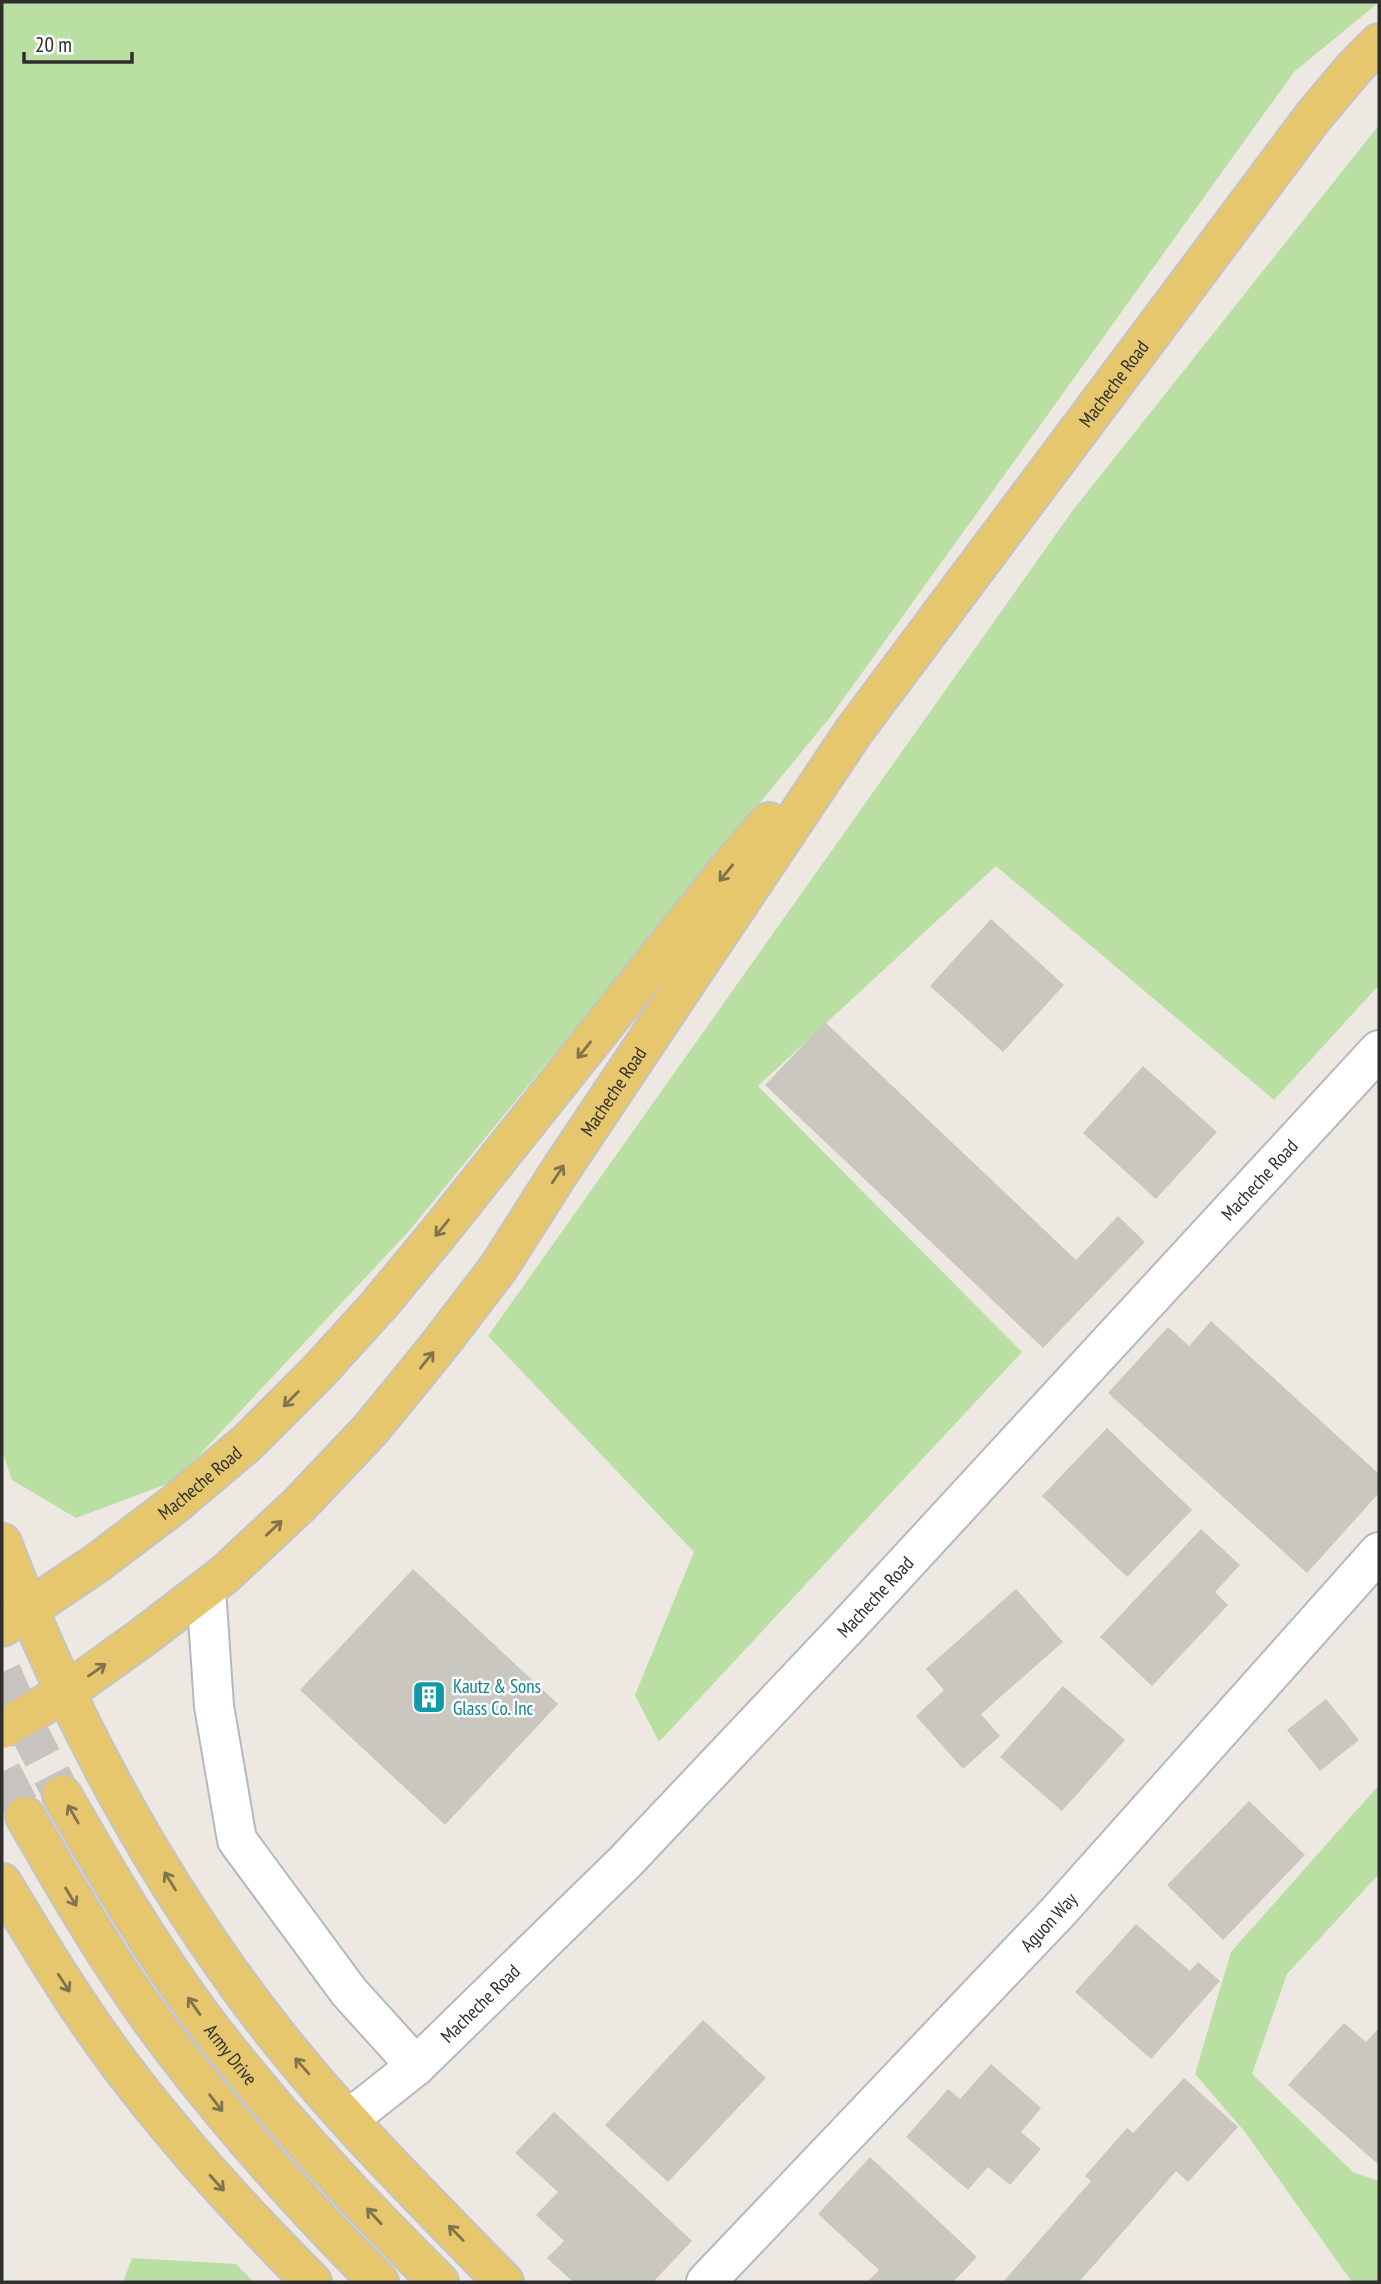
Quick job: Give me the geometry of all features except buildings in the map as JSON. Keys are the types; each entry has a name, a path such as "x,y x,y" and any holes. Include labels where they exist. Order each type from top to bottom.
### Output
{"main road":[{"name":"Macheche Road","path":"2,1729 52,1700 144,1637 224,1575 308,1496 372,1429 499,1266 854,732 1313,117 1379,43"},
{"name":"Macheche Road","path":"11,1620 97,1563 175,1504 248,1442 319,1371 441,1230 731,866 854,732"},
{"path":"2,1543 11,1620 52,1700 105,1772 199,1928 242,1991 294,2056 349,2119 504,2282"},
{"name":"Army Drive","path":"62,1795 110,1879 204,2019 257,2087 313,2151 439,2282"},
{"path":"25,1816 74,1901 170,2045 282,2179 379,2282"},
{"path":"2,1883 79,2005 133,2081 232,2200 312,2282"}],"street":[{"name":"Macheche Road","path":"349,2119 416,2066 625,1862 848,1626 1379,1050"},
{"name":"Aguon Way","path":"706,2282 1058,1912 1379,1552"},
{"path":"206,1589 214,1706 237,1840 349,1992 416,2066"}],"green space":[{"path":"2,2 1379,2 1294,72 831,716 409,1231 175,1481 76,1518 12,1480 2,1451"},
{"path":"1379,125 1379,985 1274,1100 996,866 758,1086 1022,1352 659,1742 635,1695 694,1552 488,1336 1073,510"},
{"path":"1379,1785 1379,1874 1287,1974 1252,2074 1353,2172 1379,2181 1379,2282 1352,2282 1245,2132 1195,2074 1231,1952"},
{"path":"132,2258 236,2264 254,2282 123,2282"}],"tunnel":[{"path":"2,1672 24,1722 62,1795"},
{"path":"2,1772 25,1816"}],"place":[{"name":"Kautz & Sons Glass Co. Inc","path":"429,1697"}]}
